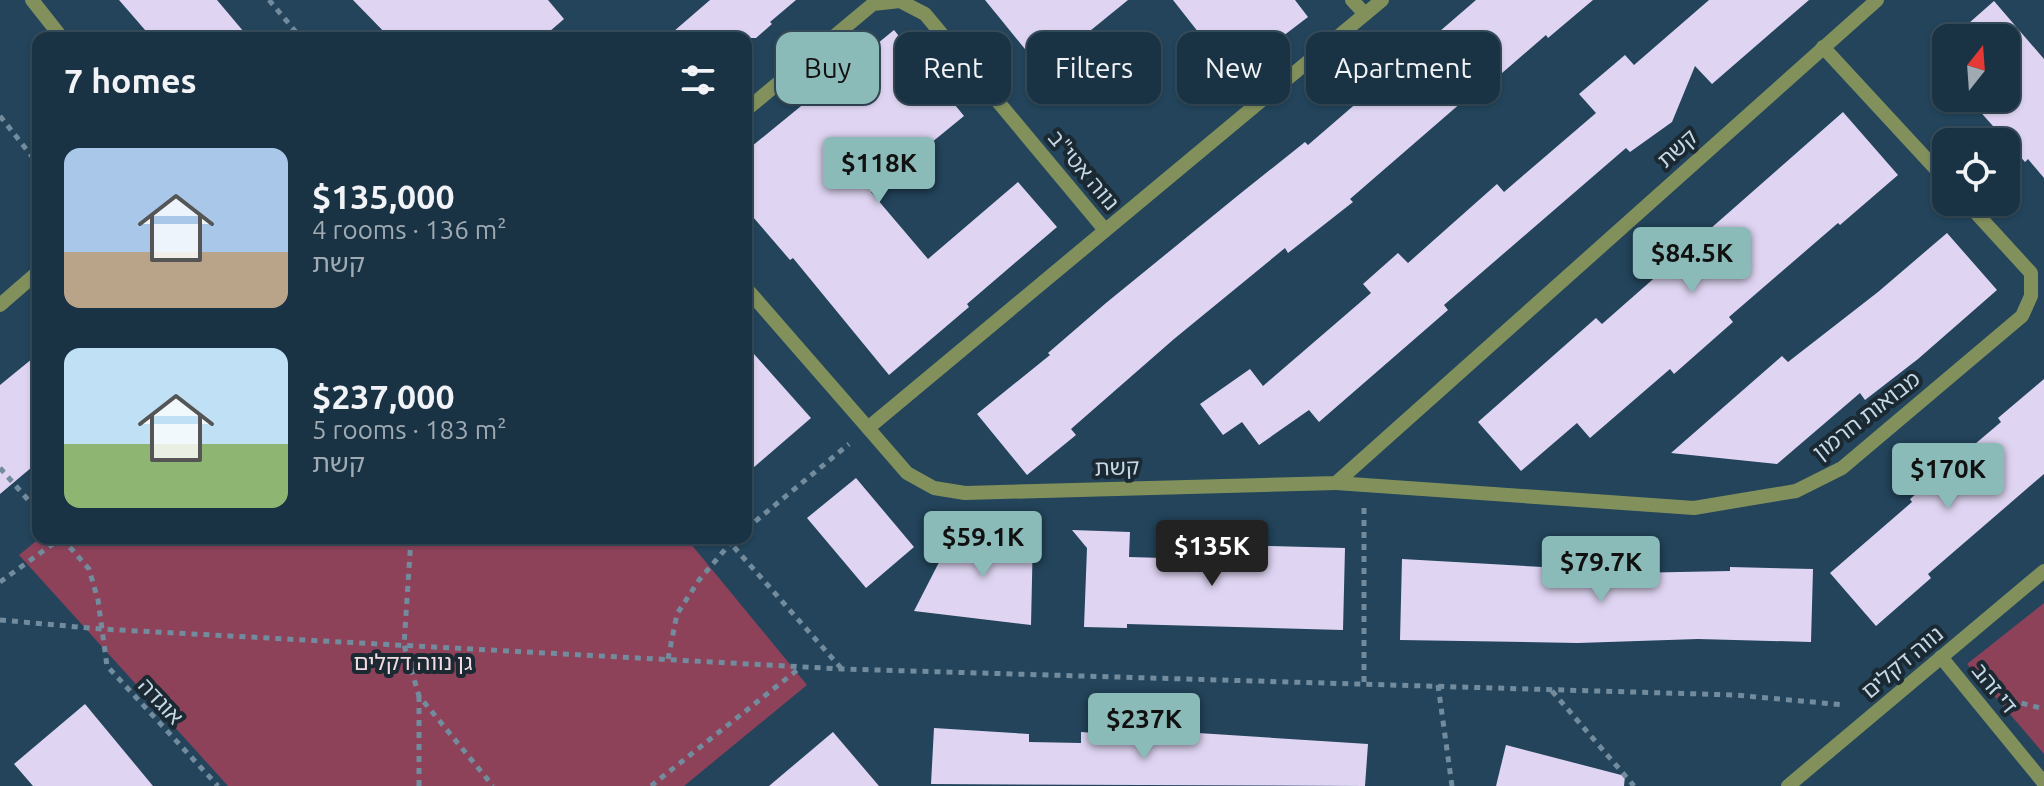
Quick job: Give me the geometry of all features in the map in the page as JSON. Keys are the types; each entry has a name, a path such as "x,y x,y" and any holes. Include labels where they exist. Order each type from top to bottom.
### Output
{"street":[{"path":"32,0 57,32"},
{"path":"1352,0 1365,14"},
{"path":"752,295 868,428 1382,0"},
{"name":"קשת","path":"868,428 907,473 934,488 965,493 1336,483 1877,0"},
{"name":"נווה אטי\"ב","path":"752,105 873,4 900,1 925,14 1105,230"},
{"path":"1823,47 1932,165"},
{"name":"מבואות חרמון","path":"1336,483 1694,508 1796,491 1842,468 2022,316 2031,296 2031,273 1979,216"},
{"path":"0,305 32,277"},
{"name":"נווה דקלים","path":"1788,786 2044,571"},
{"name":"די זהב","path":"1941,657 2044,783"}],"path":[{"path":"269,0 296,32"},
{"path":"0,116 32,156"},
{"path":"752,524 868,428"},
{"path":"0,468 32,504"},
{"path":"1364,485 1364,683"},
{"path":"0,582 54,544"},
{"name":"אוגדה","path":"67,544 89,569 98,600 107,666 218,786"},
{"path":"411,544 404,645 419,696 419,786"},
{"path":"668,659 677,614 727,544"},
{"path":"735,544 842,669"},
{"path":"0,620 101,629 842,669 1735,695 1853,706 1874,714"},
{"path":"651,786 801,666"},
{"path":"1438,685 1452,786"},
{"path":"1552,690 1634,786"},
{"path":"419,696 493,786"}],"green space":[{"name":"גן נווה דקלים","path":"33,544 691,544 807,685 684,786 228,786 19,555"},
{"path":"2044,603 2044,754 1967,664"}],"building":[{"path":"119,0 217,0 244,32 147,32"},
{"path":"353,0 548,0 564,19 549,32 384,32"},
{"path":"710,0 796,0 756,38 752,38 752,32 673,32"},
{"path":"985,0 1128,0 1089,32 1027,32 1027,52"},
{"path":"1173,0 1295,0 1308,17 1288,32 1198,32"},
{"path":"1476,0 1593,0 1500,75 1500,32 1439,32"},
{"path":"1709,0 1809,0 1712,84 1695,66 1672,122 1630,152 1626,148 1444,305 1448,310 1319,422 1309,410 1259,445 1242,422 1223,435 1200,404 1250,369 1263,386 1371,293 1363,284 1398,253 1408,263 1497,184 1504,192 1596,113 1579,94 1625,55 1634,65"},
{"path":"1994,1 2014,24 1968,24"},
{"path":"894,30 895,104 954,104 964,116 871,192 928,259 1018,182 1057,227 889,375 793,258 790,260 752,216 752,146 803,104 879,104 879,42"},
{"path":"2020,31 2044,59 2044,178 2028,159 2025,162 2020,156 2020,128 1995,128 1980,112 2020,112"},
{"path":"1356,104 1460,104 1350,199 1353,202 1288,253 1285,248 1174,339 1071,429 1076,435 1027,475 977,414 1241,193 1305,142 1308,145"},
{"path":"1843,112 1898,175 1729,317 1733,322 1674,374 1670,369 1590,438 1577,423 1521,471 1478,422 1596,318 1602,324"},
{"path":"1947,233 1997,290 1918,359 1865,400 1860,393 1777,464 1671,453 1782,356 1788,362"},
{"path":"752,352 811,418 752,469"},
{"path":"32,359 32,467 0,494 0,385"},
{"path":"2044,379 2044,474 1928,574 1931,578 1876,626 1830,573 1912,502 1910,499 2001,422 1998,418"},
{"path":"856,478 914,547 866,588 807,518"},
{"path":"1072,530 1130,532 1129,557 1268,561 1268,546 1345,548 1343,630 1127,624 1127,628 1084,627 1087,548"},
{"path":"954,533 1033,534 1031,625 914,611"},
{"path":"1402,559 1579,569 1579,574 1730,571 1730,567 1813,569 1811,642 1698,639 1578,643 1400,640"},
{"path":"85,704 153,786 33,786 14,764"},
{"path":"934,728 1029,734 1029,742 1081,743 1081,732 1198,740 1198,733 1368,744 1365,786 931,784"},
{"path":"833,732 879,786 769,786"},
{"path":"1506,745 1625,776 1624,786 1496,786"}]}
